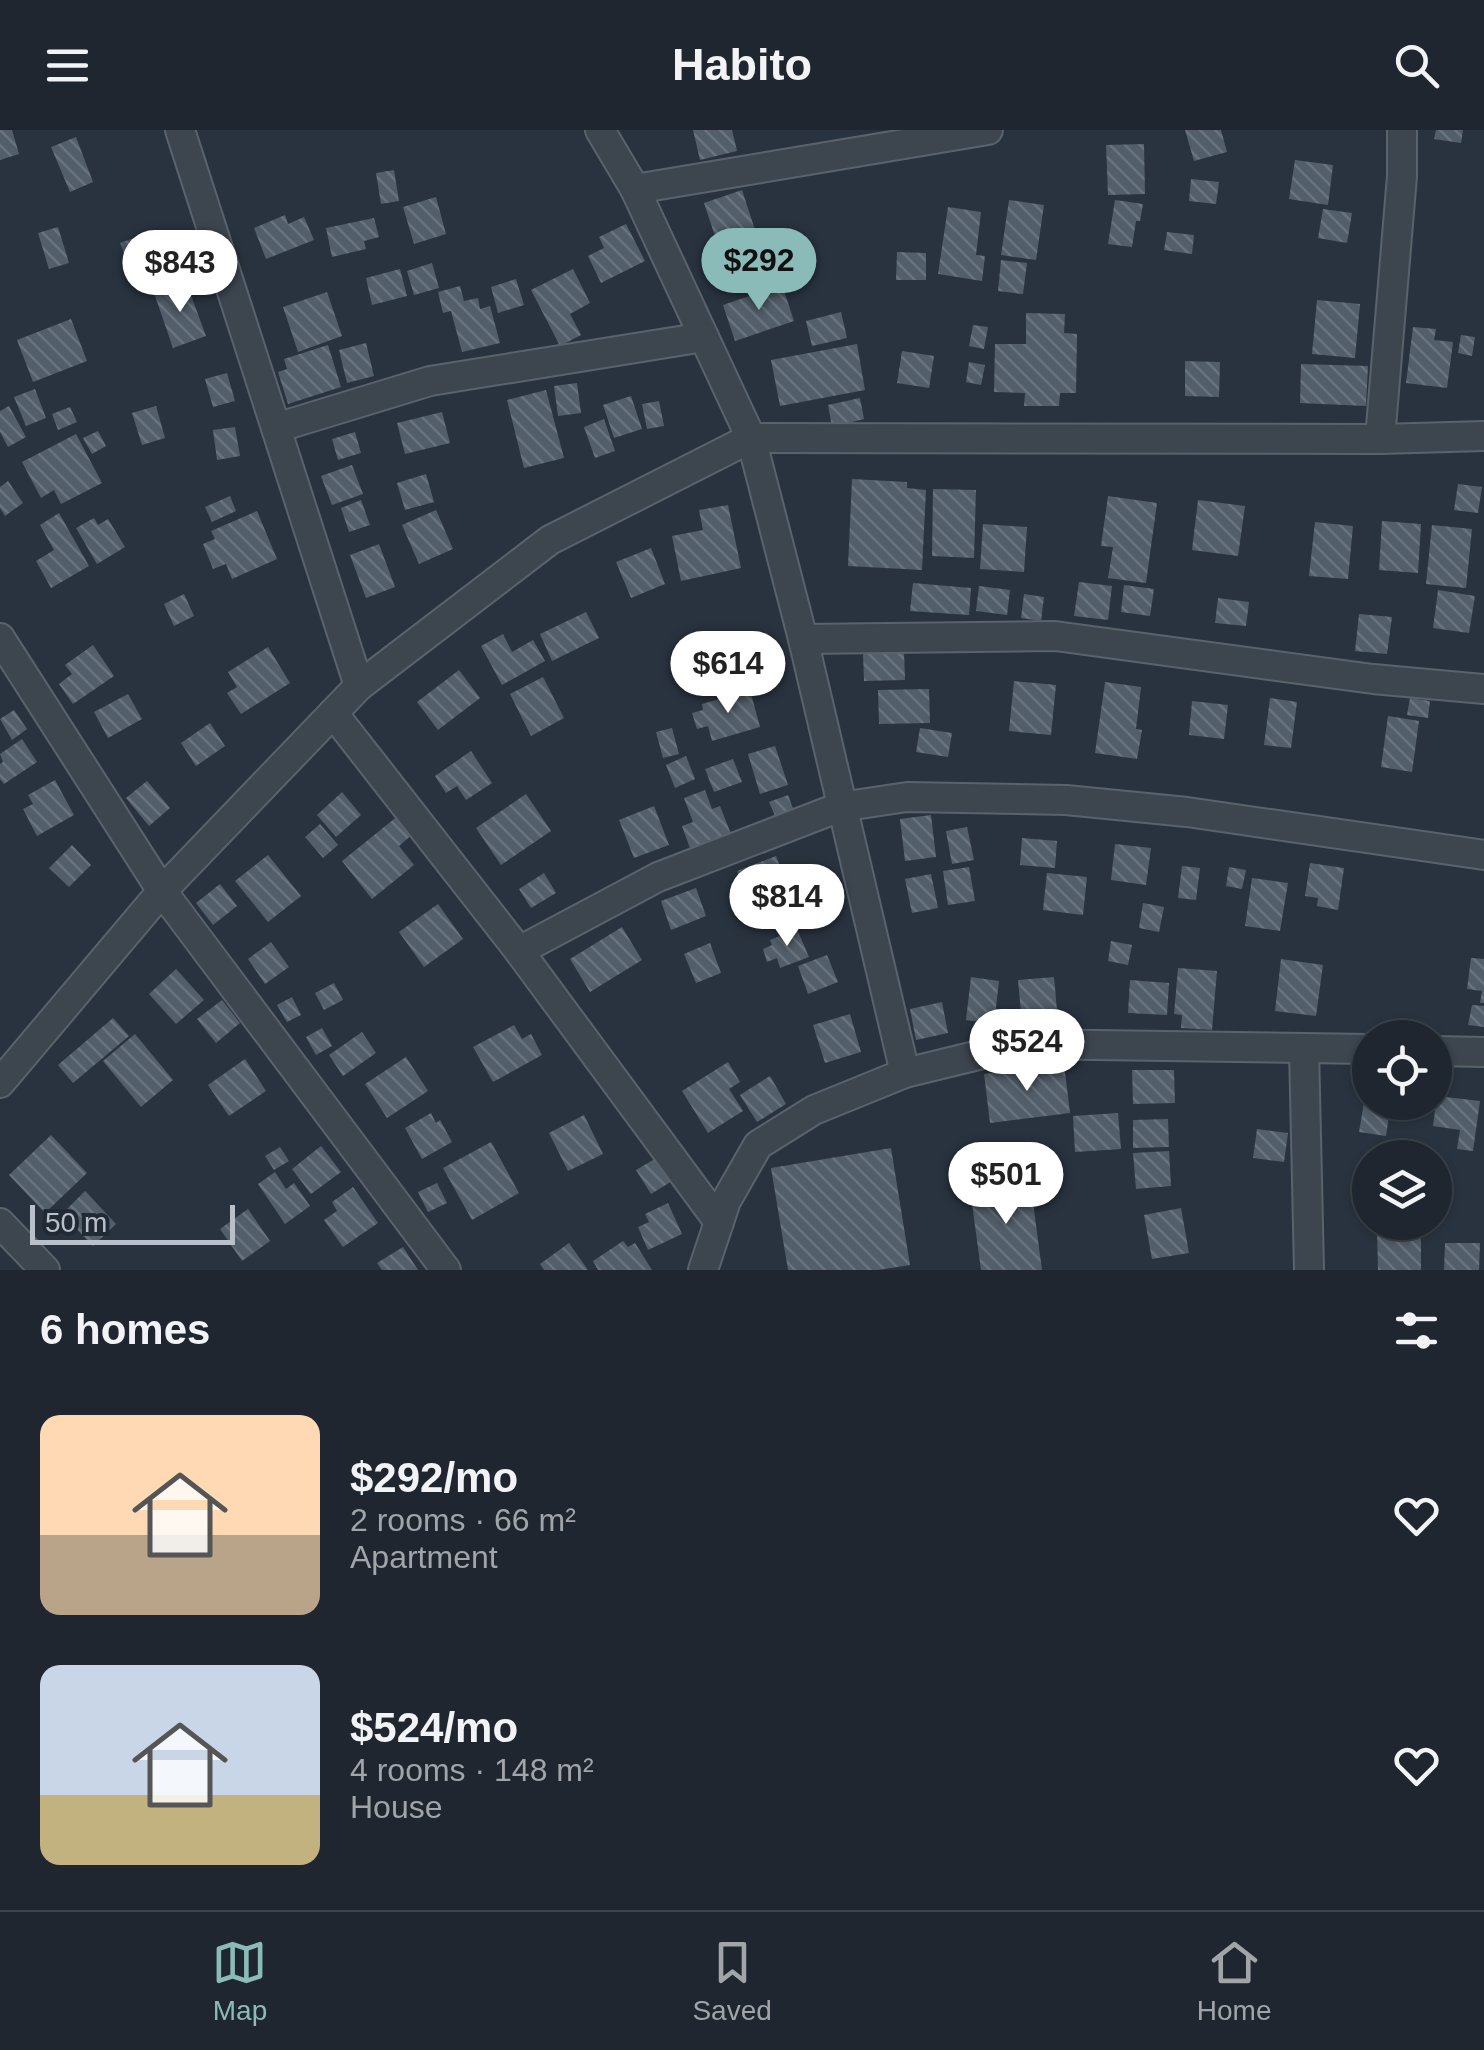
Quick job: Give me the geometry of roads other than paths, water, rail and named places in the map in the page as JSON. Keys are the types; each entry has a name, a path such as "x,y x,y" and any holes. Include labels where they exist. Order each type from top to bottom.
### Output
{"street":[{"path":"180,130 359,686"},
{"path":"600,130 635,189 751,438 905,1073"},
{"path":"635,189 988,130"},
{"path":"1380,439 1402,176 1402,130"},
{"path":"276,428 430,381 704,337"},
{"path":"0,1083 162,890 359,686 550,540 751,438 1484,436"},
{"path":"803,640 1055,636 1484,689"},
{"path":"0,638 162,890 446,1270"},
{"path":"333,714 519,951 719,1222"},
{"path":"519,951 658,878 840,807 907,797 1066,800 1187,812 1484,855"},
{"path":"703,1270 726,1201 758,1145 814,1110 905,1073 1024,1044 1352,1049"},
{"path":"1304,1048 1309,1270"},
{"path":"1452,1051 1484,1052"},
{"path":"0,1223 45,1270"}]}
